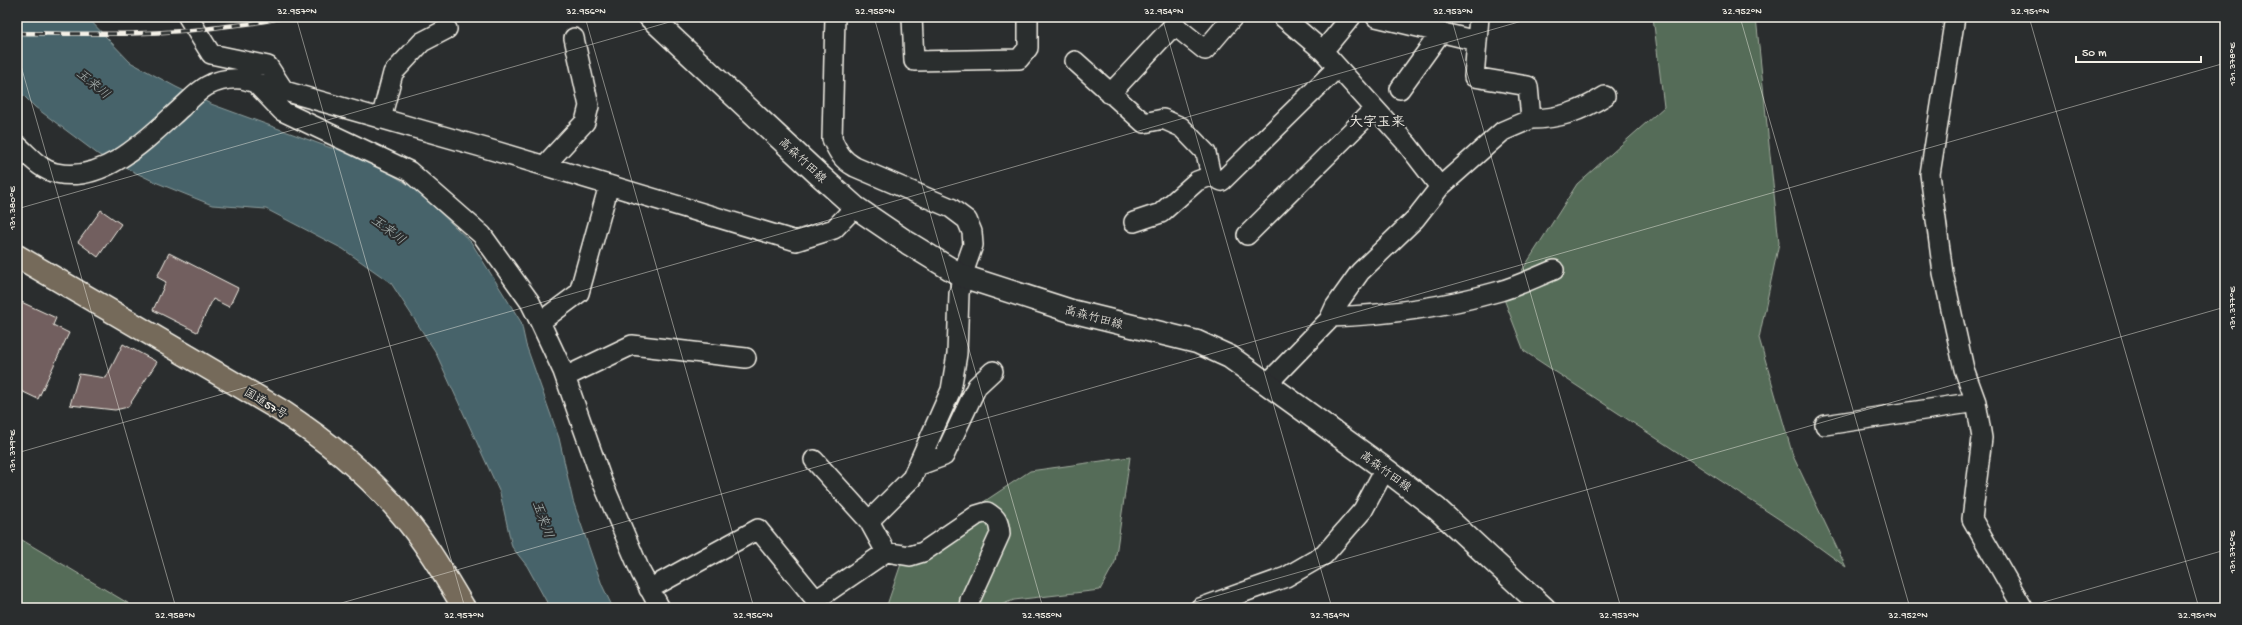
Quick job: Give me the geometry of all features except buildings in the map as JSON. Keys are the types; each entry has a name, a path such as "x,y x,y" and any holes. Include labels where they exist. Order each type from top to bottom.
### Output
{"highway":[{"name":"国道57号","path":"17,256 280,410 316,434 376,486 403,516 427,549 464,608"}],"main road":[{"name":"高森竹田線","path":"650,17 817,174 855,207 908,244 962,276 1071,311 1197,342 1230,357 1385,469 1437,509 1544,608"}],"street":[{"path":"188,17 211,54 268,66 285,92"},
{"path":"912,17 914,61 1019,59 1028,48 1028,17"},
{"path":"1110,94 1174,25 1205,50 1233,17"},
{"path":"1283,17 1323,51 1374,109 1408,144 1440,187"},
{"path":"1323,51 1351,17"},
{"path":"1376,17 1477,41"},
{"path":"1479,17 1474,77 1528,86 1531,119"},
{"path":"1955,17 1930,174 1944,273 1964,369 1976,402 1982,438 1972,519 2023,608"},
{"path":"832,22 832,139 838,154 845,162 855,167 951,208 967,220 972,232 973,245 962,276 959,294 957,354 951,390 912,478 869,521"},
{"path":"381,119 393,73 422,42 447,29"},
{"path":"1400,89 1441,32"},
{"path":"545,165 585,122 589,106 574,38"},
{"path":"1075,61 1144,124 1163,119 1181,127 1206,152 1211,176"},
{"path":"1134,222 1161,213 1197,180 1211,176 1222,181 1337,68"},
{"path":"17,145 39,165 56,173 81,174 106,166 142,143 206,86 230,78 242,79 257,85 545,165 796,241 834,229 855,207"},
{"path":"257,85 282,111 409,171 482,235 530,302 540,322 565,377 602,481 650,589 660,608"},
{"path":"1267,384 1331,317 1335,307 1360,272 1415,219 1440,187 1503,131 1531,119 1549,119 1570,114 1587,107 1605,96"},
{"path":"1247,235 1374,109"},
{"path":"540,322 579,293 609,185"},
{"path":"1331,317 1361,316 1436,308 1501,291 1554,270"},
{"path":"565,377 632,345 746,358"},
{"path":"917,466 944,456 977,386 993,371"},
{"path":"1825,425 1976,402"},
{"path":"814,460 869,521 886,552"},
{"path":"1200,608 1286,577 1324,555 1363,510 1385,469"},
{"path":"650,589 758,529 816,600 886,552 910,556 923,552 977,515 987,512 996,517 999,522 1000,534 970,600 969,608"}],"green space":[{"path":"1653,17 1756,17 1779,243 1759,338 1793,456 1846,567 1794,529 1524,351 1504,299 1577,184 1664,107"},
{"path":"1130,457 1115,562 1100,590 1014,600 993,608 886,608 904,555 1030,471"},
{"path":"17,537 136,608 17,608"}],"water":[{"name":"玉来川","path":"17,17 87,17 130,62 176,87 211,104 331,148 348,148 414,188 471,242 521,322 526,345 559,438 573,501 602,585 613,608 550,608 527,566 512,547 500,493 435,351 391,283 343,249 266,209 212,205 155,182 99,155 35,107 17,89"}],"railway":[{"path":"17,33 149,33 249,24 283,17"}],"district":[{"name":"大字玉来","path":"1377,121"}]}
